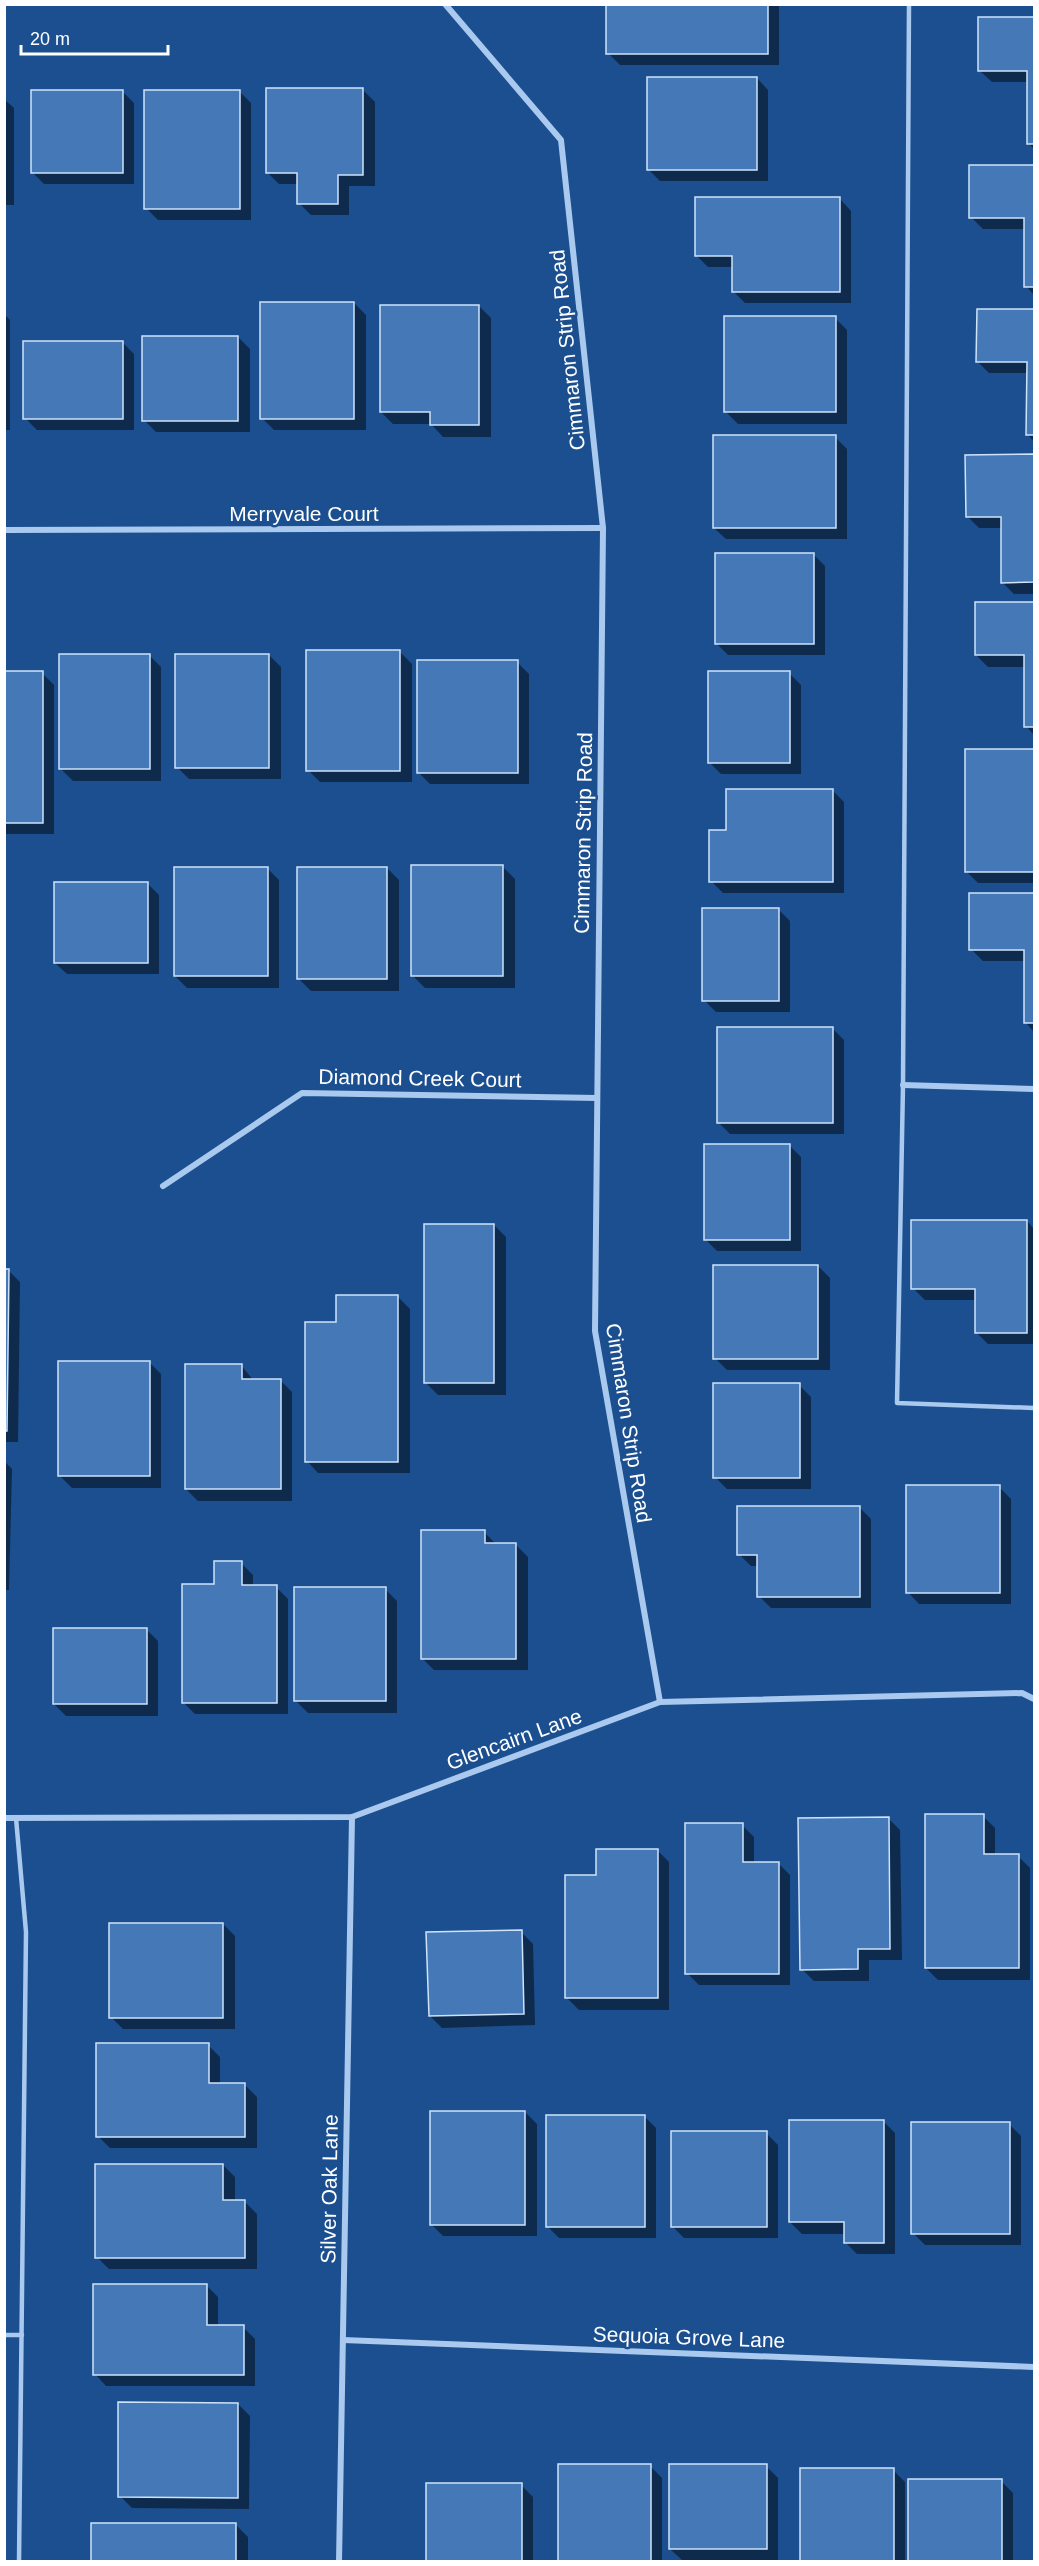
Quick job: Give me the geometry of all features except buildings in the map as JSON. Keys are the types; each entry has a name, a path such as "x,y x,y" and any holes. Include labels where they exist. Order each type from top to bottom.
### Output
{"street":[{"name":"Cimmaron Strip Road","path":"445,4 561,140 603,528 595,1331 660,1702"},
{"name":"Merryvale Court","path":"4,530 603,528"},
{"path":"903,1085 1035,1089"},
{"name":"Diamond Creek Court","path":"163,1186 302,1093 597,1098"},
{"name":"Glencairn Lane","path":"4,1818 352,1817 660,1702 1022,1693 1035,1699"},
{"name":"Silver Oak Lane","path":"339,2562 352,1817"},
{"name":"Sequoia Grove Lane","path":"343,2340 1035,2367"}],"lane":[{"path":"909,4 903,1085 897,1403 1035,1408"},
{"path":"16,1818 27,1932 19,2562"},
{"path":"4,2335 22,2335"}]}
